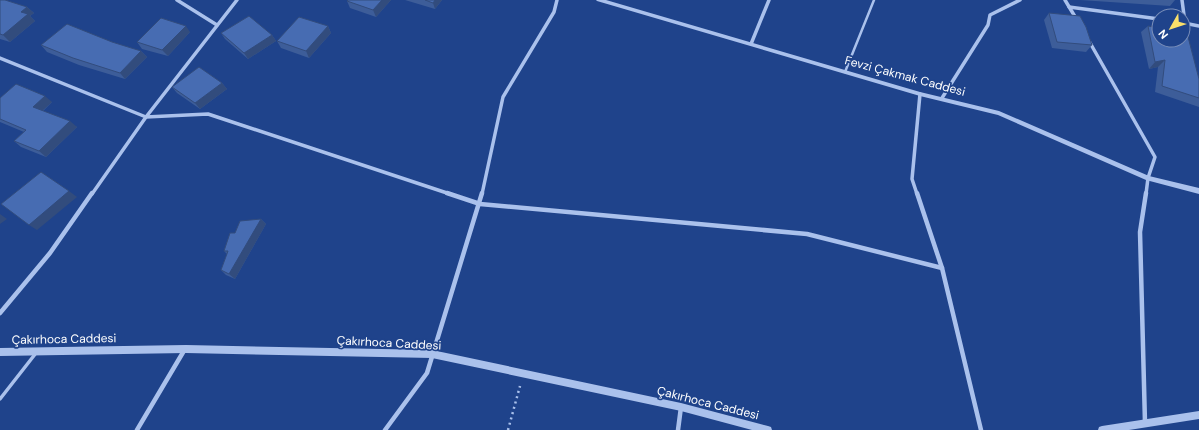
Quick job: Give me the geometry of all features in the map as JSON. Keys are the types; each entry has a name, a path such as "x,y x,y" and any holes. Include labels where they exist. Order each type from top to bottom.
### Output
{"street":[{"path":"177,0 217,25"},
{"path":"0,313 50,253 146,117 236,0"},
{"path":"384,430 427,373 480,204 503,97 554,12 556,0"},
{"name":"Fevzi Çakmak Caddesi","path":"599,0 920,94 942,98 999,113 1148,178 1199,191"},
{"path":"751,44 769,0"},
{"path":"942,98 988,25 990,15 1020,0"},
{"path":"1065,0 1081,27"},
{"path":"1069,7 1151,18"},
{"path":"1085,34 1154,157 1148,178 1140,232 1145,424"},
{"path":"0,58 146,117 208,114 480,204 807,234 942,268"},
{"path":"920,94 912,179 942,268 981,430"},
{"path":"137,430 186,349"},
{"name":"Çakırhoca Caddesi","path":"0,352 186,349 432,354 681,407 768,430"},
{"path":"678,430 681,407"},
{"path":"1102,430 1199,415"}],"lane":[{"path":"844,72 874,0"},
{"path":"0,399 37,351"}],"path":[{"path":"508,430 524,374"}],"building":[{"path":"0,0 5,0 27,7 21,12 28,14 3,35 0,34"},
{"path":"382,0 373,10 347,1"},
{"path":"425,0 435,0 433,3"},
{"path":"1049,13 1080,16 1086,27 1092,45 1057,42"},
{"path":"249,16 272,35 244,53 221,33"},
{"path":"299,17 328,26 306,51 277,41"},
{"path":"161,18 186,26 162,50 137,42"},
{"path":"67,24 112,42 141,51 120,73 73,58 41,45"},
{"path":"1148,26 1151,27 1151,41"},
{"path":"1152,48 1191,48 1199,79 1199,98 1162,86 1165,60 1155,62"},
{"path":"199,67 222,83 195,103 172,87"},
{"path":"16,84 45,96 33,107 70,121 39,151 14,141 26,130 0,119 0,98"},
{"path":"41,172 69,191 29,225 1,204"},
{"path":"261,219 229,274 221,270 228,251 224,251 230,233 235,233 240,221"}]}
